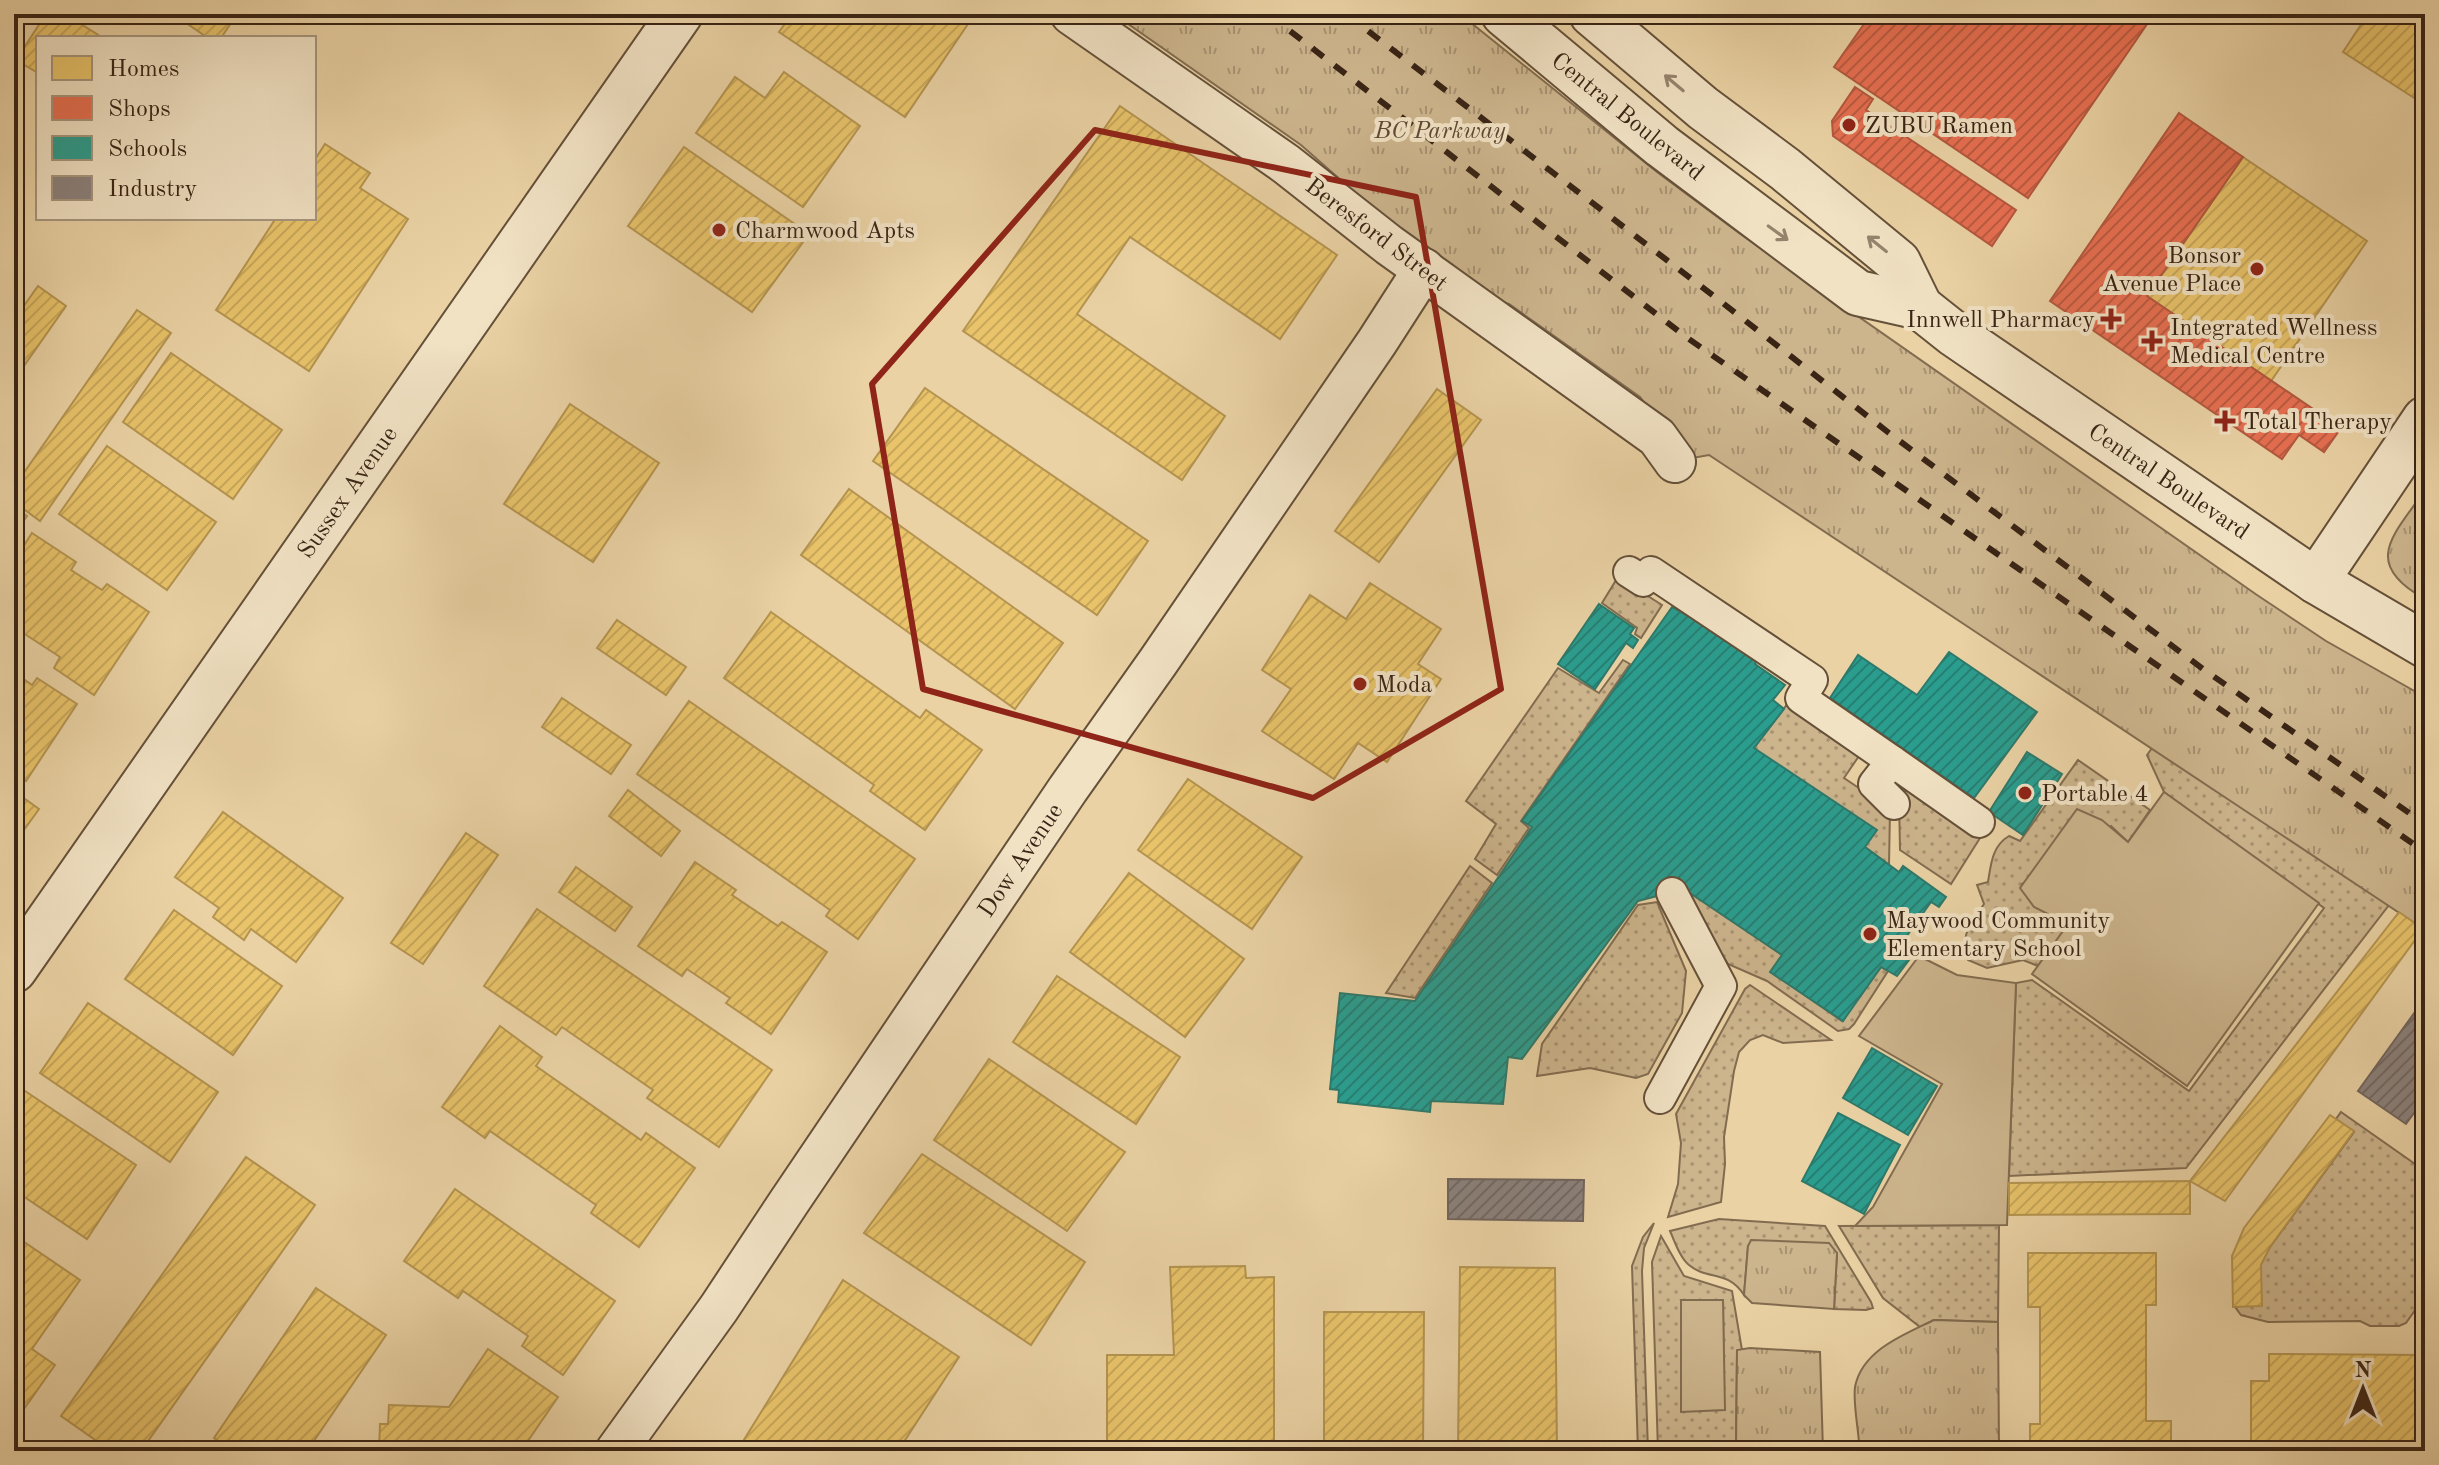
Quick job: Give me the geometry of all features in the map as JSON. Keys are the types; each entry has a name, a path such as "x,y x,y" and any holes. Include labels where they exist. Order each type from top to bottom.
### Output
{"street":[{"name":"Sussex Avenue","path":"14,970 680,14"},
{"name":"Beresford Street","path":"1071,14 1286,164 1424,269 1657,437 1675,462"},
{"name":"Central Boulevard","path":"1504,14 1662,146 1858,293 1920,307 1967,343 2316,581 2425,645"},
{"name":"Central Boulevard","path":"1592,14 1703,108 1785,169 1898,262 1920,307"},
{"name":"Dow Avenue","path":"616,1451 719,1308 925,999 1351,381 1424,269"},
{"path":"2316,581 2425,419"},
{"path":"1629,572 1643,581 1651,572 1671,596 1812,680 1801,698 1979,822"},
{"path":"1892,761 1874,784 1894,804"},
{"path":"1660,1098 1721,986 1672,893"}],"highlighted area":[{"path":"1095,130 1416,197 1501,689 1313,798 923,689 872,384"}],"green space":[{"name":"BC Parkway","path":"1114,14 1460,14 1657,172 1739,233 2257,595 2326,641 2425,697 2425,930 1709,455 1687,459 1640,397 1509,304 1478,297 1448,274 1453,265 1376,211 1301,145"},
{"path":"2425,490 2425,599 2405,586 2393,573 2388,561 2394,535"},
{"path":"1618,577 1662,605 1641,638 1635,634 1637,628 1602,603"},
{"path":"1623,660 1630,664 1521,821 1529,828 1497,875 1475,859 1496,824 1466,801 1558,668 1599,693"},
{"path":"1788,703 1861,753 1844,778 1890,809 1889,865 1754,748"},
{"path":"2152,748 2389,905 2186,1168 2009,1176 2016,983 2032,980 2189,1091 2324,908 2164,792 2147,755"},
{"path":"2078,760 2150,810 2128,842 2111,826 2022,884 2069,924 2038,966 2023,960 1987,968 1968,960 1966,937 1984,904 1977,885 1988,882 1996,850 2009,836 2020,841"},
{"path":"1912,783 1980,832 1980,838 1951,884 1900,850 1899,798"},
{"path":"2164,792 2319,903 2187,1086 2032,974 2068,924 2034,907 2020,888 2077,809 2102,820 2128,842"},
{"path":"1470,866 1492,883 1415,998 1386,993"},
{"path":"1684,889 1782,955 1771,972 1842,1021 1881,967 1888,971 1854,1024 1849,1029 1838,1031 1767,981 1728,964 1681,892"},
{"path":"1657,902 1686,971 1682,1013 1648,1074 1636,1078 1590,1068 1537,1076 1542,1044 1638,905"},
{"path":"1919,956 1957,975 2016,983 2007,1225 1855,1226 1873,1207 1942,1084 1859,1036"},
{"path":"1750,985 1831,1040 1783,1043 1763,1035 1750,1040 1739,1052 1734,1071 1724,1137 1721,1202 1668,1217 1678,1184 1681,1143 1676,1114"},
{"path":"2341,1112 2425,1171 2425,1296 2406,1323 2399,1326 2370,1326 2360,1321 2268,1322 2241,1315 2235,1307 2270,1247 2354,1132 2336,1119"},
{"path":"1719,1219 1825,1226 1873,1308 1834,1309 1837,1253 1748,1246 1744,1295 1724,1278 1696,1270 1683,1258 1670,1231"},
{"path":"1654,1223 1644,1248 1642,1271 1648,1451 1638,1451 1632,1266 1643,1237"},
{"path":"1999,1225 1998,1322 1934,1320 1920,1327 1883,1298 1839,1226"},
{"path":"1661,1236 1684,1276 1732,1291 1742,1350 1737,1351 1736,1451 1658,1451 1652,1262","holes":["1681,1300 1723,1300 1724,1410"]},
{"path":"1751,1240 1829,1243 1837,1253 1834,1309 1752,1303 1744,1295"},
{"path":"1681,1300 1723,1300 1725,1410 1681,1412"},
{"path":"1934,1320 1998,1322 1999,1451 1868,1450 1859,1443 1855,1387 1859,1374 1875,1353 1886,1345"},
{"path":"1737,1350 1820,1352 1823,1451 1736,1451"}],"building: Homes":[{"path":"46,14 65,14 100,36 36,36 36,72 16,60"},
{"path":"173,14 237,14 222,36 205,36"},
{"path":"792,14 960,14 970,21 905,117 779,32"},
{"path":"2368,14 2425,14 2425,105 2343,52"},
{"path":"784,72 860,126 803,207 696,133 735,77 765,98"},
{"path":"1120,106 1337,255 1280,339 1130,237 1077,314 1225,416 1182,480 963,331"},
{"path":"325,144 370,173 360,188 408,219 309,371 216,310 275,220 316,220 316,158"},
{"name":"Charmwood Apts","path":"684,147 809,234 752,312 628,226"},
{"name":"Bonsor Avenue Place","path":"2243,157 2367,241 2271,381 2147,296"},
{"path":"38,286 66,306 14,380 14,320"},
{"path":"137,310 171,333 40,521 14,502 14,487"},
{"path":"171,353 282,430 233,499 123,422"},
{"path":"925,388 1148,541 1097,615 873,461"},
{"path":"1437,389 1481,420 1379,562 1335,531"},
{"path":"570,404 659,463 593,562 504,504"},
{"path":"107,446 216,522 167,590 59,514"},
{"path":"849,489 1063,643 1015,709 801,555"},
{"path":"14,507 27,516 14,535"},
{"path":"32,533 76,562 71,570 102,590 107,584 149,612 94,695 54,668 60,657 14,627 14,561"},
{"name":"Moda","path":"1370,583 1441,629 1418,664 1441,679 1387,762 1358,743 1334,779 1262,731 1291,689 1262,670 1310,595 1346,619"},
{"path":"771,612 920,718 926,710 982,750 925,830 870,791 874,785 724,678"},
{"path":"617,620 686,667 666,695 597,648"},
{"path":"14,672 32,685 37,678 77,704 26,781 14,773"},
{"path":"562,698 631,745 611,774 542,727"},
{"path":"689,701 915,859 858,939 826,916 830,910 637,774"},
{"path":"1188,779 1302,857 1252,929 1138,850"},
{"path":"628,790 680,831 661,856 609,816"},
{"path":"14,791 39,809 14,844"},
{"path":"223,812 343,898 296,962 251,929 244,940 213,917 219,908 175,877"},
{"path":"466,833 498,855 423,964 391,943"},
{"path":"695,862 736,890 732,895 778,926 782,922 827,952 771,1034 726,1003 730,998 687,969 682,976 638,946"},
{"path":"576,867 632,907 615,931 559,892"},
{"path":"1129,873 1244,959 1185,1037 1070,952"},
{"path":"537,909 772,1070 719,1147 647,1098 653,1090 562,1027 556,1035 484,986"},
{"path":"174,910 282,986 233,1055 125,979"},
{"path":"2399,912 2423,929 2225,1201 2190,1181"},
{"path":"1057,976 1180,1057 1136,1124 1013,1042"},
{"path":"88,1003 218,1092 170,1162 40,1073"},
{"path":"500,1026 542,1057 536,1066 641,1140 646,1133 695,1168 639,1247 591,1213 596,1205 490,1131 485,1138 442,1107"},
{"path":"989,1059 1125,1152 1067,1231 934,1140"},
{"path":"22,1089 136,1165 87,1239 14,1190 14,1101"},
{"path":"2330,1115 2354,1131 2270,1247 2261,1265 2262,1306 2233,1307 2232,1256 2244,1228"},
{"path":"922,1154 1085,1262 1031,1345 864,1233"},
{"path":"246,1157 315,1205 141,1451 111,1451 61,1416"},
{"path":"2190,1181 2190,1214 2009,1215 2009,1183"},
{"path":"455,1189 615,1301 563,1375 522,1346 528,1336 463,1291 458,1298 404,1261"},
{"path":"14,1235 80,1280 32,1349 55,1365 14,1423"},
{"path":"2028,1253 2156,1253 2156,1305 2146,1305 2146,1421 2171,1421 2171,1451 2030,1451 2030,1424 2040,1424 2040,1307 2028,1307"},
{"path":"1245,1266 1246,1278 1274,1277 1274,1451 1107,1451 1107,1355 1174,1355 1170,1267"},
{"path":"1460,1267 1555,1268 1557,1451 1458,1451"},
{"path":"843,1280 959,1357 898,1451 737,1451"},
{"path":"316,1288 386,1335 307,1451 264,1451 252,1443 246,1451 232,1451 214,1438"},
{"path":"1324,1312 1424,1312 1423,1451 1324,1451"},
{"path":"488,1349 558,1397 521,1451 379,1451 380,1424 388,1424 389,1405 449,1407"},
{"path":"2269,1354 2425,1355 2425,1451 2251,1451 2251,1381 2269,1381"}],"building: Shops":[{"path":"1871,14 2154,14 2028,198 1834,67"},
{"path":"1855,87 1873,99 1866,110 2016,210 1992,246 1833,136 1832,121"},
{"path":"2179,113 2243,157 2147,296 2341,428 2324,452 2299,435 2282,459 2050,301"}],"building: Schools":[{"path":"1599,604 1634,628 1630,634 1638,640 1633,648 1626,643 1595,689 1558,664"},
{"path":"1672,607 1759,657 1755,664 1785,685 1773,700 1784,709 1754,748 1877,830 1865,847 1899,872 1903,866 1946,897 1939,907 1931,902 1904,940 1912,944 1905,953 1898,949 1896,952 1909,960 1897,976 1881,967 1843,1021 1770,972 1782,955 1684,889 1638,901 1522,1059 1508,1057 1503,1104 1431,1101 1430,1112 1338,1102 1339,1090 1330,1089 1340,993 1415,1001 1532,827 1522,821"},
{"path":"1949,652 2037,712 1974,798 1830,698 1858,655 1917,695"},
{"name":"Portable 4","path":"2027,752 2062,774 2023,835 1989,812"},
{"path":"1872,1048 1937,1086 1908,1135 1843,1098"},
{"path":"1838,1113 1900,1145 1864,1214 1802,1181"}],"building: Industry":[{"path":"2425,998 2425,1098 2406,1124 2358,1091"},
{"path":"1448,1179 1584,1180 1583,1221 1448,1219"}],"railway":[{"path":"1268,14 1686,337 2425,852"},
{"path":"1346,14 1889,433 2203,669 2425,824"}],"place":[{"name":"ZUBU Ramen","path":"1849,125"},
{"name":"Charmwood Apts","path":"719,230"},
{"name":"Bonsor Avenue Place","path":"2257,269"},
{"name":"Innwell Pharmacy","path":"2111,319"},
{"name":"Integrated Wellness Medical Centre","path":"2152,341"},
{"name":"Total Therapy","path":"2225,421"},
{"name":"Moda","path":"1360,684"},
{"name":"Portable 4","path":"2025,793"},
{"name":"Maywood Community Elementary School","path":"1870,934"}]}
